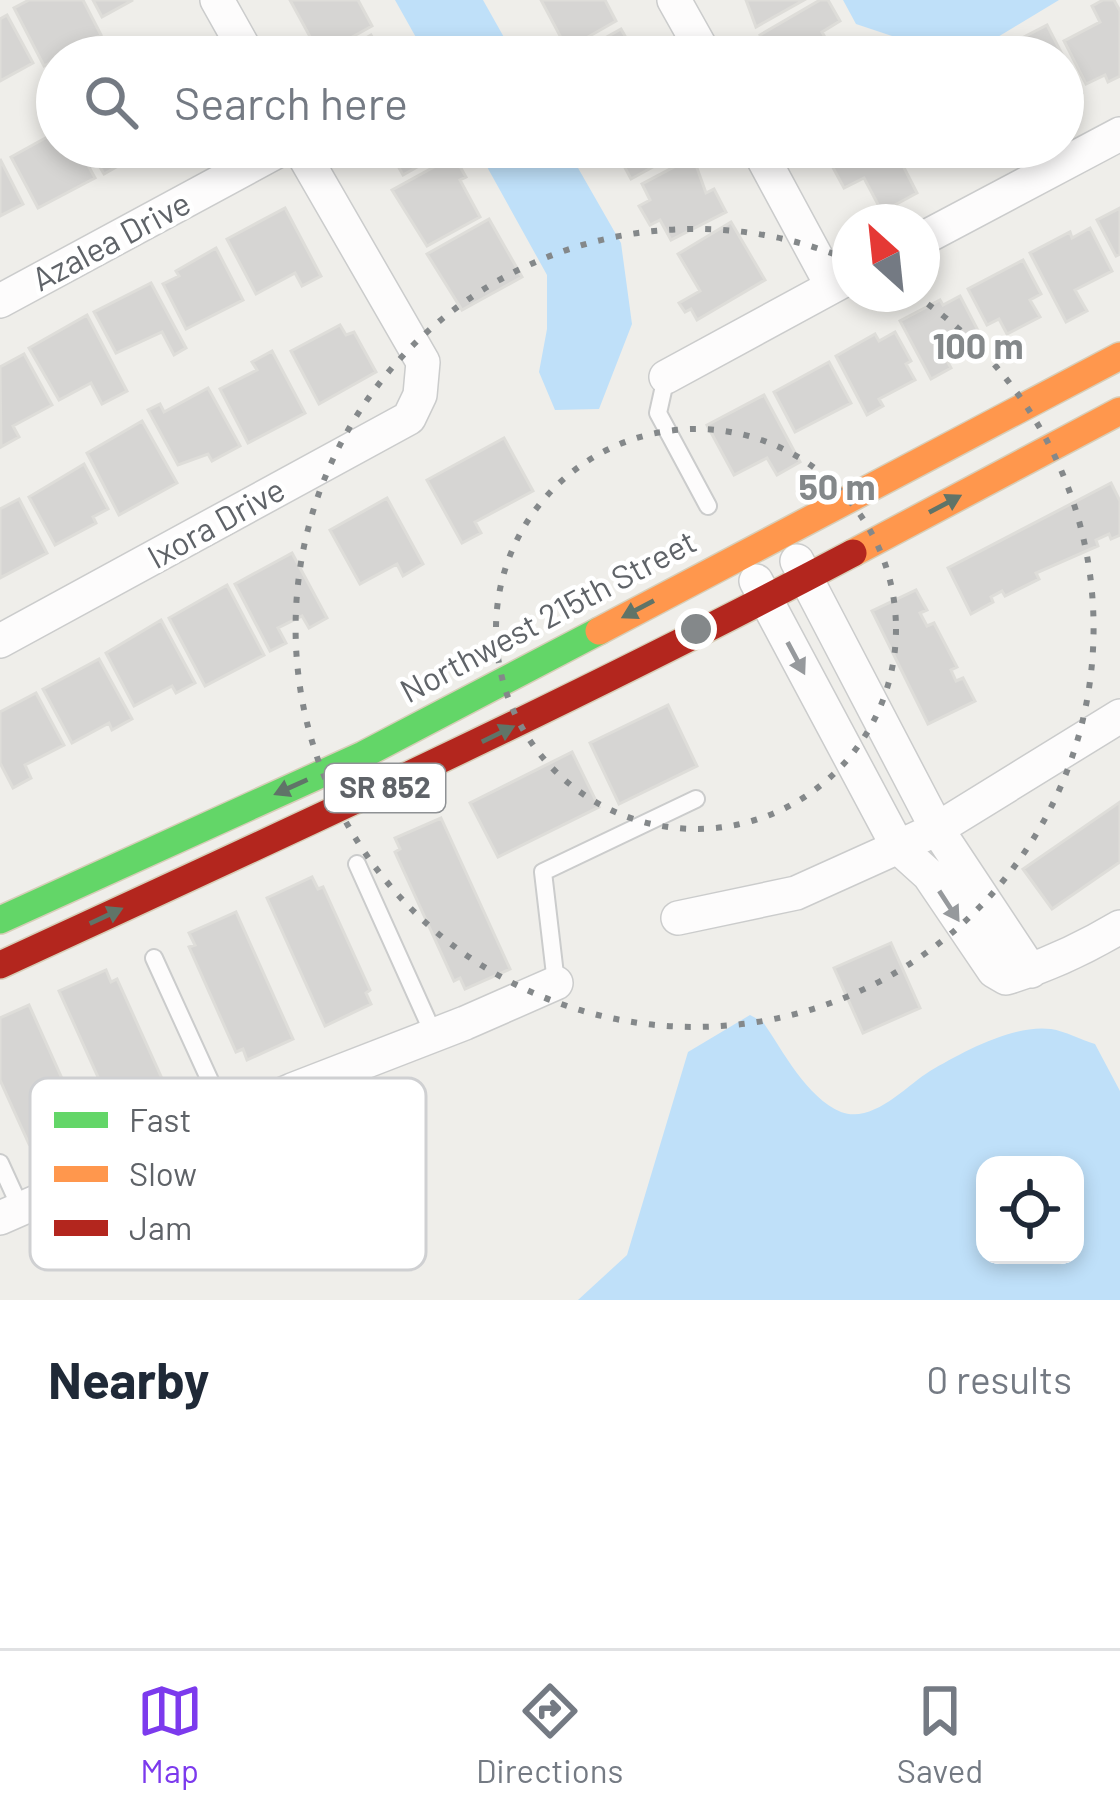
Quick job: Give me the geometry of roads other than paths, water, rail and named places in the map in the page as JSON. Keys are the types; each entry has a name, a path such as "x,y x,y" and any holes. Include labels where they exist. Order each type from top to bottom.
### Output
{"main road":[{"name":"Northwest 215th Street","path":"0,920 362,755 1120,356"},
{"name":"SR 852","path":"0,965 657,657 1120,411"}],"street":[{"path":"217,0 237,36"},
{"path":"674,0 694,36"},
{"path":"1084,153 1120,134"},
{"name":"Azalea Drive","path":"0,301 246,168"},
{"name":"Ixora Drive","path":"0,640 409,418 420,394 422,362 311,168"},
{"path":"770,168 832,267"},
{"path":"940,229 1055,168"},
{"path":"666,377 832,286"},
{"path":"783,532 937,829 1031,971"},
{"path":"741,554 898,847 929,875 994,971 1006,978 1031,971 1082,950 1120,926"},
{"path":"678,918 796,893 898,847 937,829 1120,716"},
{"path":"327,1078 556,983"}],"lane":[{"path":"666,377 658,413 708,506"},
{"path":"556,983 543,872 696,799"},
{"path":"357,863 434,1035"},
{"path":"154,958 209,1078"},
{"path":"0,1163 10,1214"}],"water":[{"path":"395,0 483,0 503,36 415,36"},
{"path":"843,0 1059,0 999,36 892,36 856,24"},
{"path":"488,168 578,168 621,243 632,324 599,409 555,410 539,372 547,329 547,275"},
{"path":"750,1015 763,1022 817,1096 841,1112 865,1113 877,1108 972,1048 1036,1029 1051,1029 1095,1044 1120,1091 1120,1300 578,1300 627,1255 688,1052"}]}
